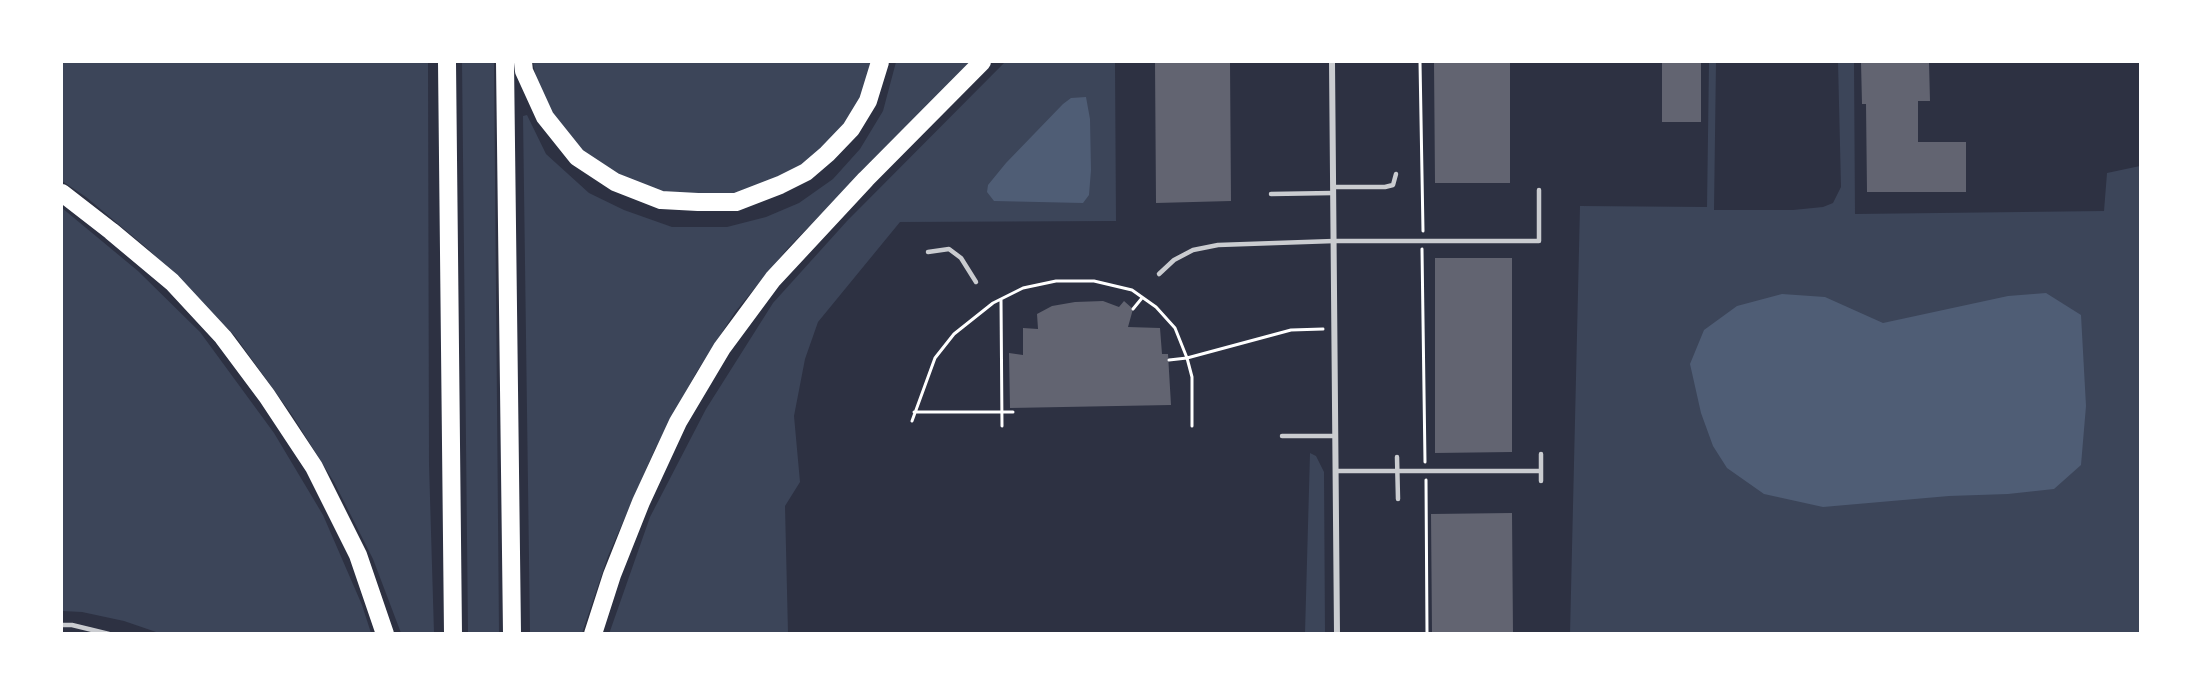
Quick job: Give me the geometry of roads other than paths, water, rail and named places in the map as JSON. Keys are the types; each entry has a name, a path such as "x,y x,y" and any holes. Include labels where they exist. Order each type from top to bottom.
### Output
{"highway":[{"path":"447,62 453,633"},
{"path":"506,62 512,633"},
{"path":"523,62 524,71 545,117 577,157 615,182 661,200 707,202 736,201 780,185 813,166 851,129 868,101 880,62"},
{"path":"593,633 612,575 641,502 678,422 722,348 773,279 866,179 982,62"},
{"path":"62,194 172,282 222,338 267,396 314,467 348,535 385,633"}],"street":[{"path":"1332,62 1337,633"}],"lane":[{"path":"1270,194 1385,187 1392,185 1396,174"},
{"path":"1159,274 1174,260 1194,250 1218,245 1334,241 1539,241 1539,190"},
{"path":"928,252 949,249 961,258 976,282"},
{"path":"1282,436 1335,436"},
{"path":"1540,454 1541,481"},
{"path":"1397,457 1398,499"},
{"path":"1336,471 1540,471"},
{"path":"62,625 109,633"}]}
